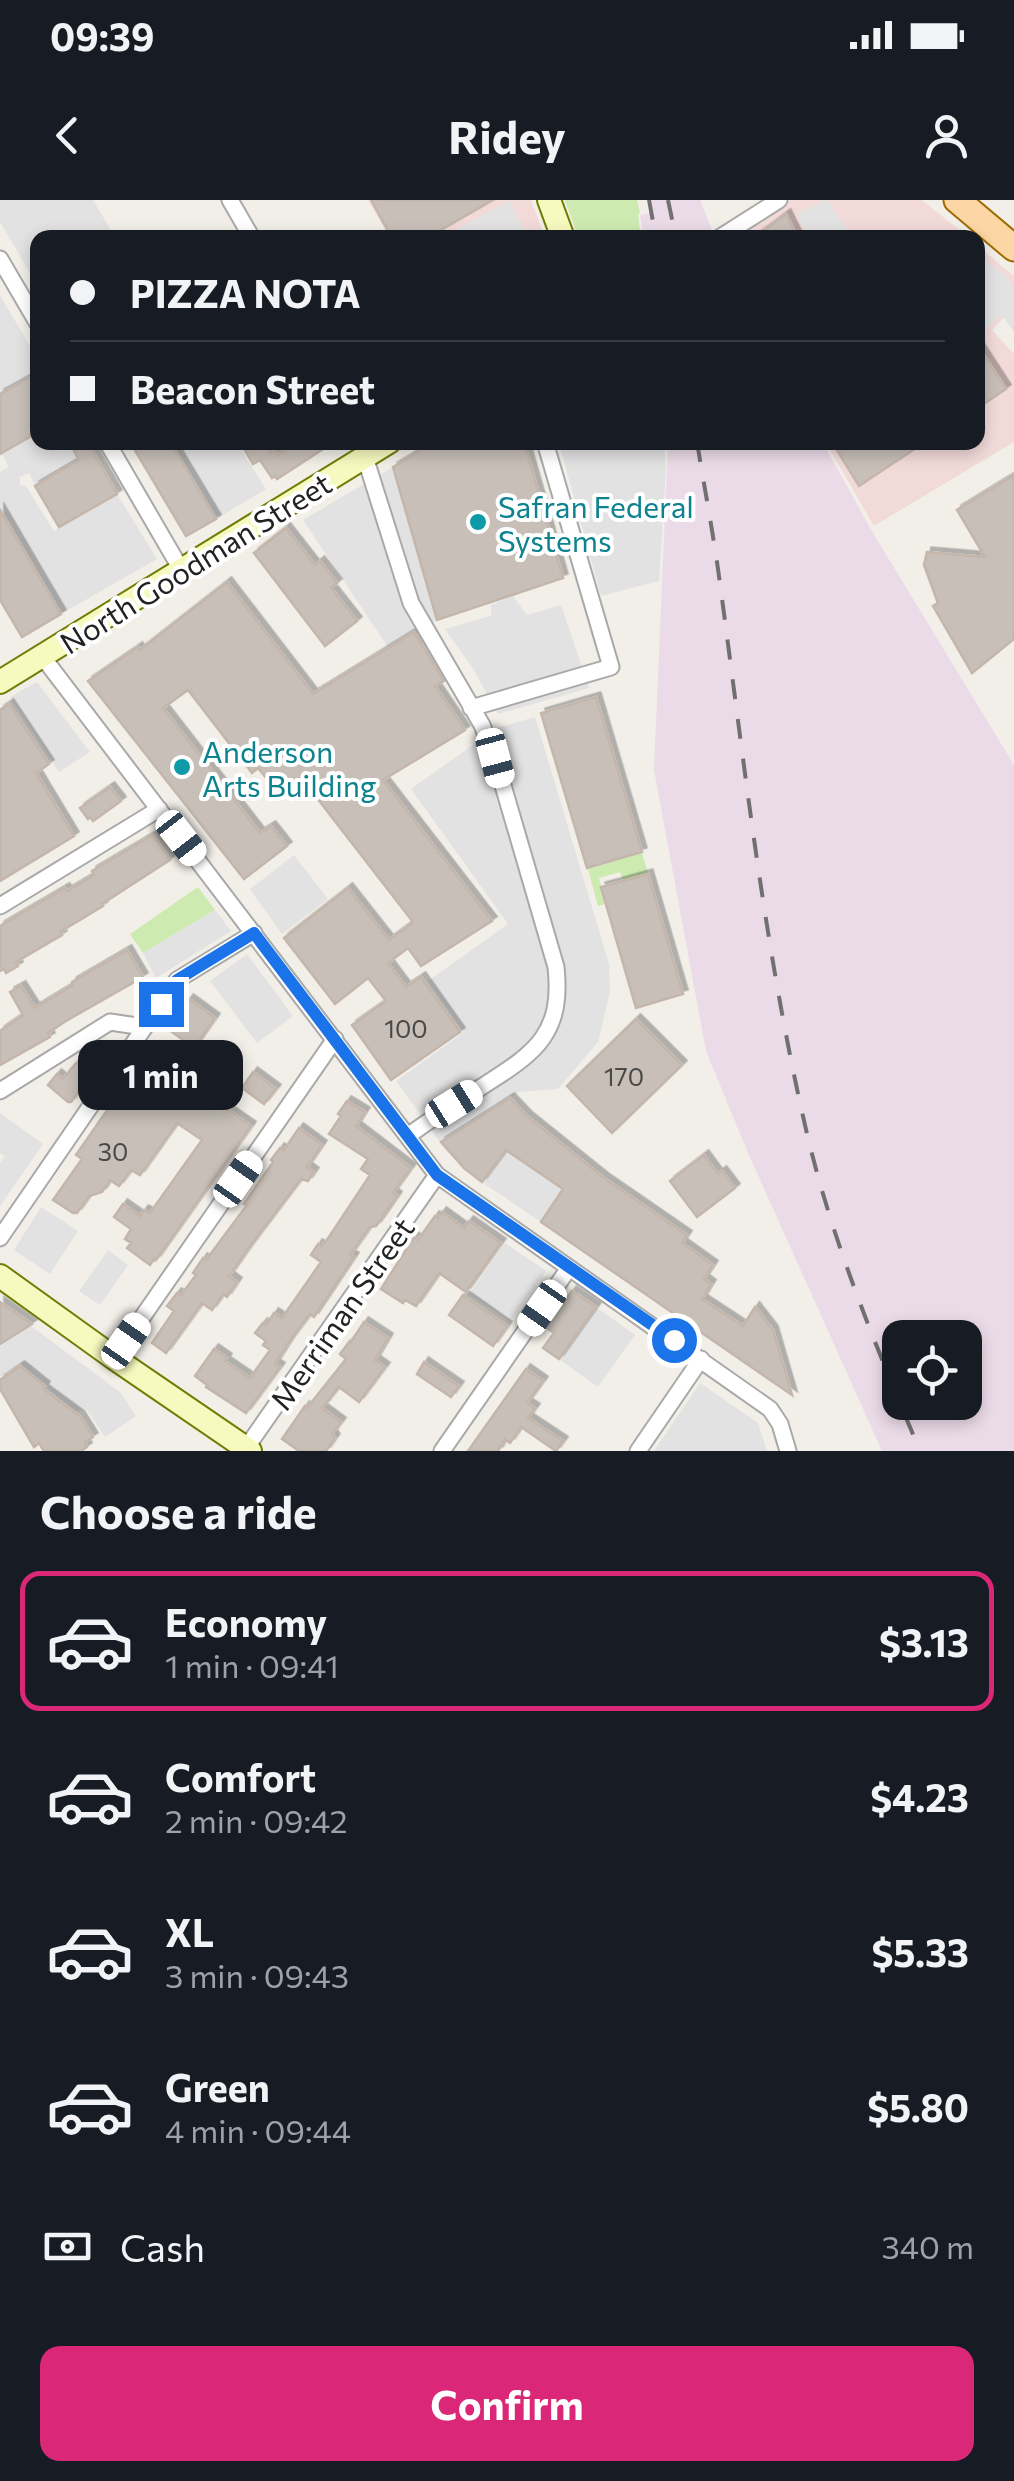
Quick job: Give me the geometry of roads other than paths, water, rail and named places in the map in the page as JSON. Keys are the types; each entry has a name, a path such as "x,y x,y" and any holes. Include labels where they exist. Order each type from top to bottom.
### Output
{"main road":[{"path":"549,200 560,230"},
{"path":"957,200 1014,248"},
{"name":"North Goodman Street","path":"0,682 373,450"},
{"path":"0,1276 247,1450"}],"street":[{"path":"230,200 247,230"},
{"path":"732,230 780,200"},
{"path":"0,259 30,310"},
{"path":"112,450 182,571"},
{"path":"376,450 410,603 482,725 495,758 556,967 558,990 548,1032 521,1062 408,1136"},
{"path":"471,708 610,667 547,450"},
{"path":"42,656 437,1175 770,1409 780,1424 788,1451"},
{"path":"0,906 159,809"},
{"path":"0,1238 177,980 254,933"},
{"path":"0,1091 110,1022 144,1027"},
{"path":"114,1358 334,1040"},
{"name":"Merriman Street","path":"247,1450 437,1175"},
{"path":"442,1451 569,1268"},
{"path":"638,1451 701,1359"}],"railway":[{"path":"649,200 655,230"},
{"path":"668,200 674,230"},
{"path":"698,450 767,926 808,1138 844,1258 920,1451"}],"place":[{"name":"Safran Federal Systems","path":"478,522"},
{"name":"Anderson Arts Building","path":"182,767"}]}
